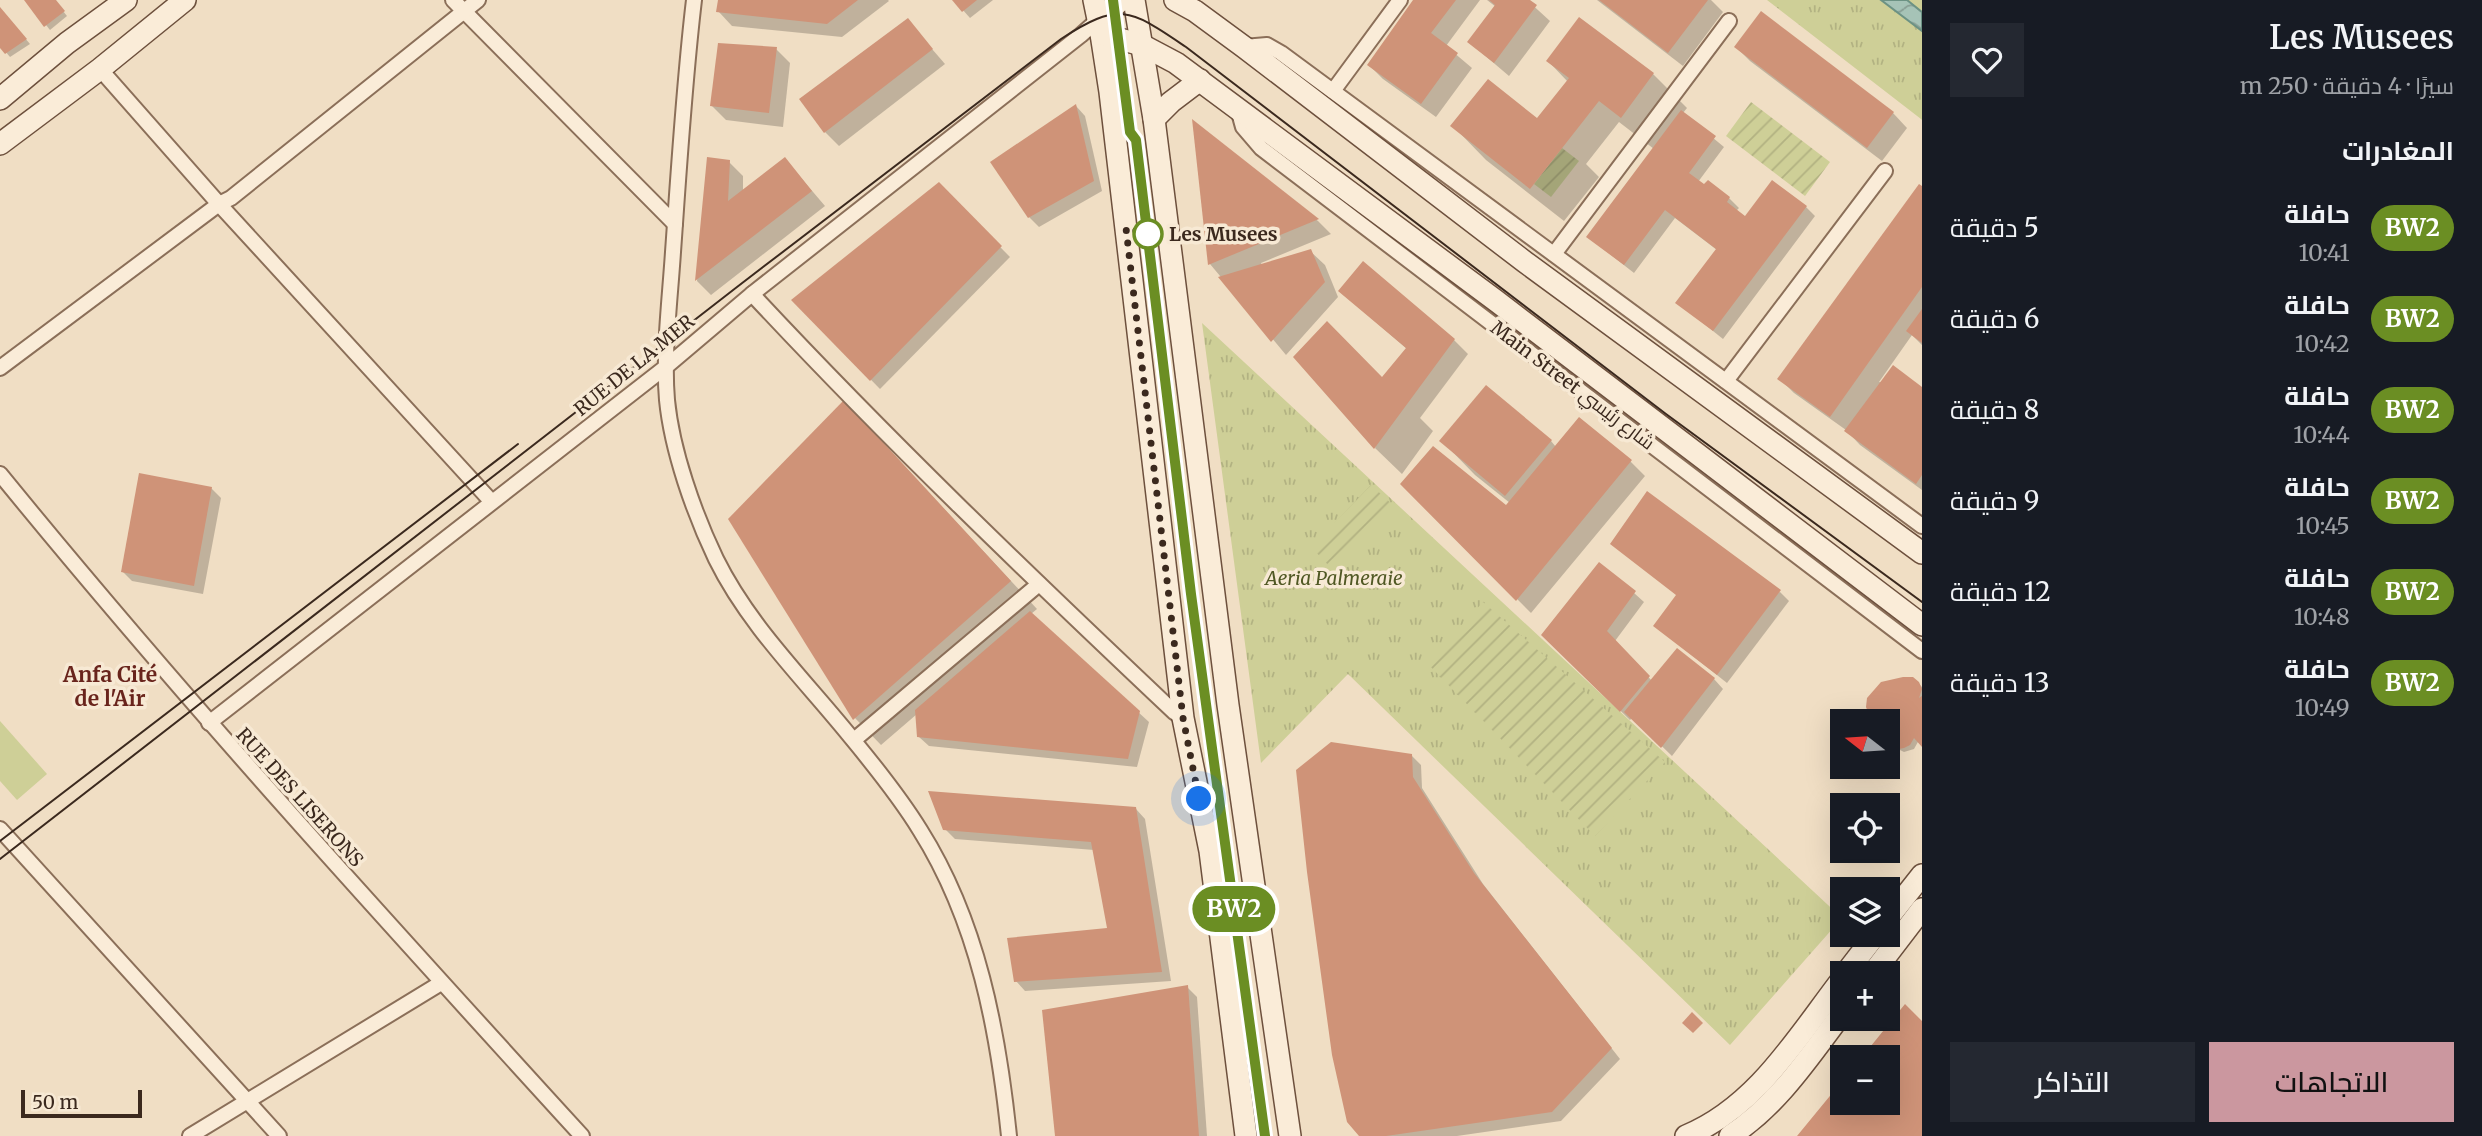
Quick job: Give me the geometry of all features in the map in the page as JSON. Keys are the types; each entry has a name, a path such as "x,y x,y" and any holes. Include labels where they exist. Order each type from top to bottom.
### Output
{"main road":[{"path":"0,99 67,43 126,0"},
{"path":"0,144 100,69 185,0"},
{"path":"1121,0 1094,22 1183,718 1210,851 1246,1136"},
{"path":"1134,0 1154,119 1227,693 1290,1136"},
{"path":"1175,0 1195,11 1244,47 1536,270 1922,553"},
{"name":"Main Street شارع رئيسي","path":"1094,22 1165,56 1200,80 1922,625"},
{"path":"1154,119 1180,94 1200,80"},
{"path":"1900,902 1922,874"},
{"path":"1882,961 1922,909"},
{"path":"1855,961 1866,947"},
{"path":"1686,1136 1713,1122 1750,1094 1830,995"},
{"path":"1730,1136 1759,1114 1783,1090 1830,1029"}],"street":[{"path":"453,0 675,224"},
{"path":"0,368 219,204 231,198 478,0"},
{"path":"694,0 675,224 667,366 667,400 673,433 694,505 716,558 733,590 769,639 854,740 920,831 948,885 978,957 1001,1064 1009,1136"},
{"path":"1333,91 1400,0"},
{"path":"1554,254 1729,21"},
{"name":"RUE DE LA MER","path":"209,723 667,366 752,294 1094,22"},
{"path":"1244,47 1259,44 1275,48 1922,526"},
{"path":"100,69 219,204 491,501"},
{"name":"Main Street شارع رئيسي","path":"1238,109 1243,127 1261,148 1922,651"},
{"path":"1726,381 1885,172"},
{"path":"752,294 832,379 1039,584 1183,718"},
{"name":"RUE DES LISERONS","path":"0,474 209,723 582,1136"},
{"path":"854,740 1039,584"},
{"path":"0,829 279,1136"},
{"path":"190,1136 441,983"}],"green space":[{"path":"1767,0 1922,0 1922,120 1921,119"},
{"path":"1751,102 1830,162 1805,196 1726,136"},
{"path":"1562,148 1579,161 1551,197 1534,184"},
{"name":"Aeria Palmeraie","path":"1202,323 1830,907 1830,932 1730,1045 1348,674 1261,763"},
{"path":"1371,485 1395,507 1334,571 1311,547"},
{"path":"1483,602 1665,762 1595,836 1427,663"},
{"path":"0,721 47,774 17,800 0,781"}],"water":[{"path":"1881,0 1907,0 1922,12 1922,31"}],"building":[{"path":"24,0 56,0 65,11 44,27"},
{"path":"718,0 858,0 827,24 716,12"},
{"path":"952,0 977,0 962,12"},
{"path":"1413,0 1456,0 1431,33 1458,53 1421,104 1367,65"},
{"path":"1489,0 1530,0 1537,5 1494,63 1467,42 1495,5"},
{"path":"1599,0 1708,0 1668,53"},
{"path":"0,7 27,39 5,54 0,48"},
{"path":"1761,11 1894,112 1867,148 1734,47"},
{"path":"1579,17 1654,73 1621,118 1599,101 1530,189 1450,126 1488,79 1537,118 1569,78 1546,61"},
{"path":"908,18 933,49 824,133 799,99"},
{"path":"718,43 777,47 769,113 710,106"},
{"path":"1076,104 1094,181 1028,218 990,162"},
{"path":"1681,110 1716,136 1689,173 1704,184 1708,180 1730,197 1727,202 1745,216 1772,180 1807,206 1713,331 1675,303 1716,249 1665,210 1624,265 1586,237"},
{"path":"1192,119 1319,219 1208,265"},
{"path":"707,157 730,160 728,201 785,157 812,191 695,281"},
{"path":"939,182 1002,246 870,381 791,300"},
{"path":"1919,184 1922,186 1922,287 1830,417 1777,379"},
{"path":"1311,249 1325,282 1271,342 1218,277"},
{"path":"1363,261 1455,339 1374,449 1293,357 1327,321 1382,377 1406,348 1338,291"},
{"path":"1922,309 1922,343 1906,331"},
{"path":"1893,365 1922,387 1922,475 1916,484 1844,431"},
{"path":"1486,385 1552,440 1505,496 1439,441"},
{"path":"844,400 1011,581 853,720 728,519"},
{"path":"1579,417 1632,460 1516,601 1400,484 1433,446 1506,505"},
{"path":"139,473 212,487 194,586 121,572"},
{"path":"1647,491 1781,590 1717,675 1653,626 1676,595 1610,544"},
{"path":"1599,562 1636,591 1607,631 1650,676 1620,712 1541,635"},
{"path":"1030,611 1140,711 1128,759 917,737 915,710"},
{"path":"1677,648 1715,678 1661,748 1624,712"},
{"path":"1913,677 1919,682 1922,689 1919,698 1922,696 1922,747 1914,738 1910,745 1900,749 1900,709 1867,709 1867,698 1881,682"},
{"path":"1331,742 1412,754 1413,777 1474,873 1612,1048 1552,1112 1386,1136 1359,1136 1347,1122 1332,1055 1296,770"},
{"path":"928,791 1136,807 1162,972 1014,982 1007,938 1107,928 1091,842 943,830"},
{"path":"1188,985 1199,1136 1055,1136 1042,1010"},
{"path":"1905,1004 1922,1021 1922,1136 1797,1136 1830,1096 1830,1115 1900,1115 1900,1045 1872,1045 1883,1031 1900,1031 1900,1010"},
{"path":"1692,1012 1703,1023 1693,1033 1682,1023"}],"tram line":[{"path":"0,859 1061,39 1081,27 1112,15 1138,18 1186,47 1666,414 1922,602"},
{"path":"0,841 518,444"}],"bus line":[{"name":"BW2","path":"1113,0 1130,132 1136,140 1191,594 1265,1136"}],"place":[{"name":"Les Musees","path":"1148,234"}],"district":[{"name":"Anfa Cité de l'Air","path":"110,687"}],"route":[{"path":"1148,234 1126,228 1183,718 1199,799"}]}
